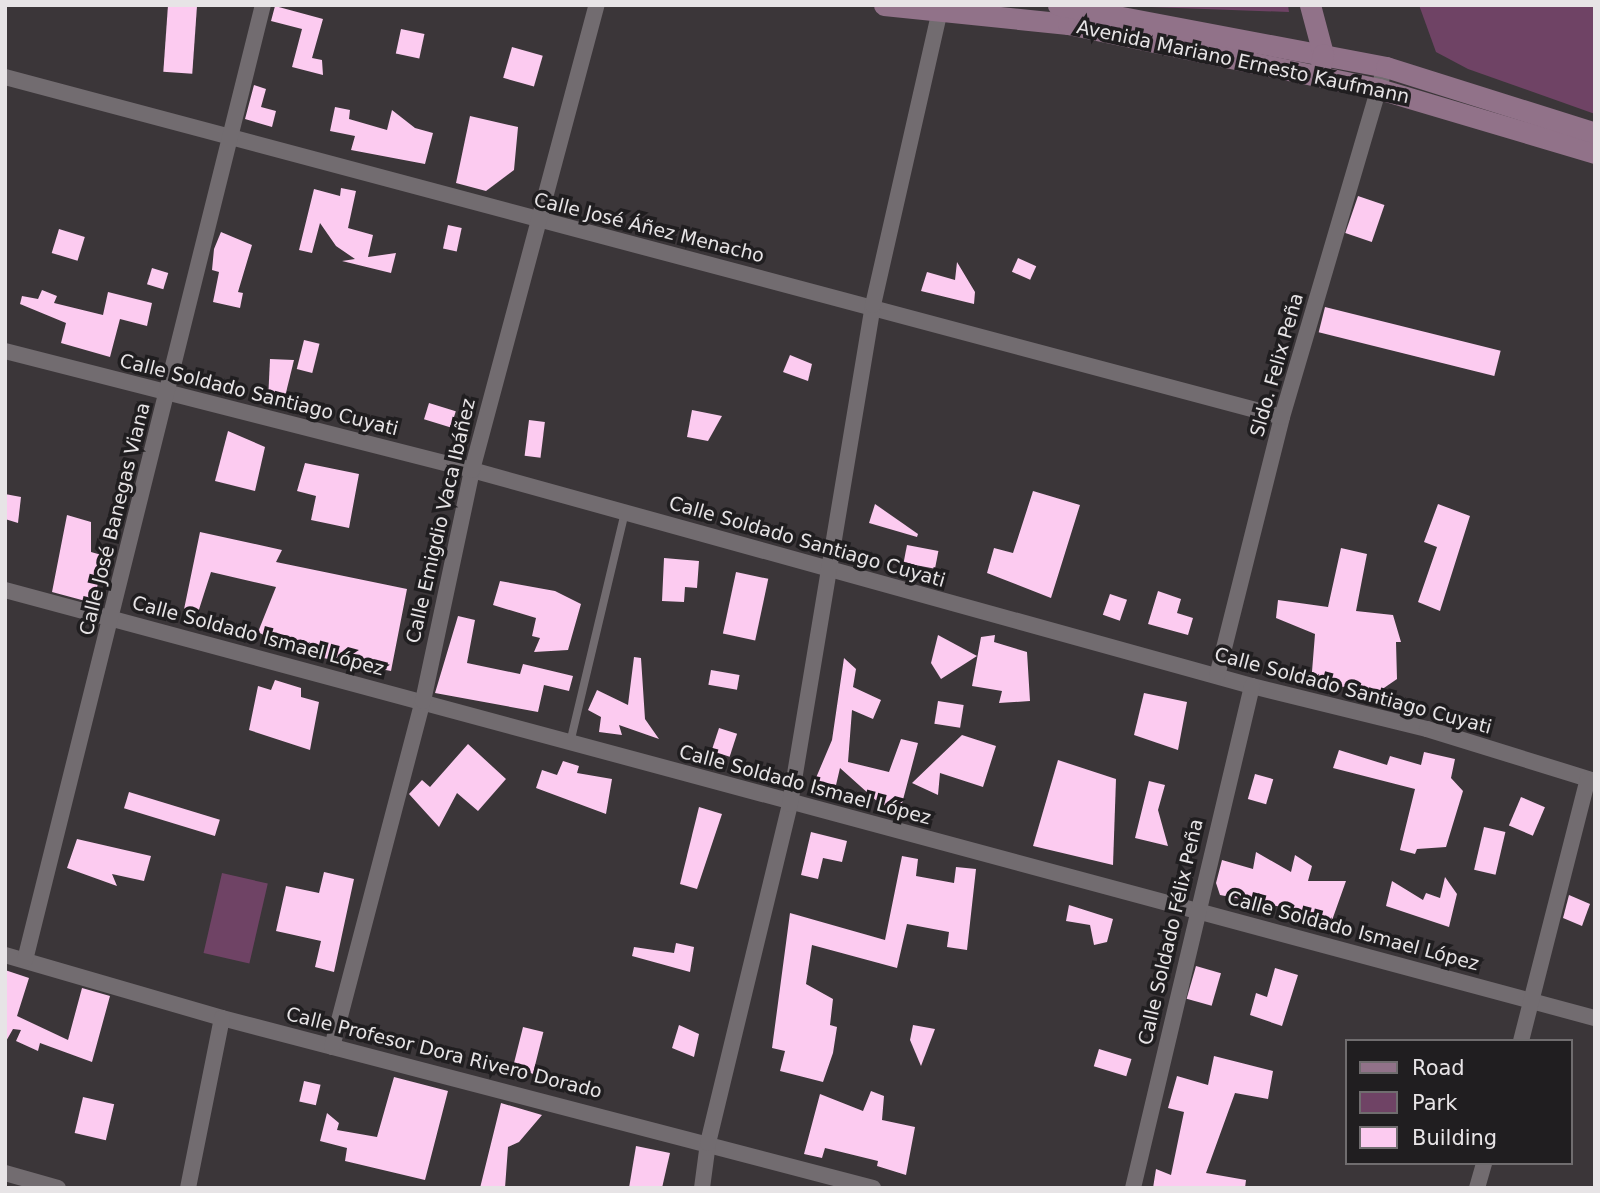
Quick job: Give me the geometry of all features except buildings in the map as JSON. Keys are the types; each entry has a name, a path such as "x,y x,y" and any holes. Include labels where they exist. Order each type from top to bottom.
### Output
{"main road":[{"name":"Avenida Mariano Ernesto Kaufmann","path":"884,5 1068,24 1318,76 1380,89 1595,153"},
{"name":"Avenida Mariano Ernesto Kaufmann","path":"1058,5 1386,67 1595,133"},
{"path":"1310,5 1323,54 1318,76"}],"street":[{"name":"Calle José Banegas Viana","path":"25,960 112,620 227,140 263,5"},
{"name":"Calle Emigdio Vaca Ibáñez","path":"332,1047 423,701 472,470 536,222 597,5"},
{"path":"702,1188 708,1143 790,804 832,572 873,305 940,11"},
{"name":"Sldo. Felix Peña","path":"1217,676 1282,417 1386,67"},
{"name":"Calle José Áñez Menacho","path":"5,77 227,140 536,222 873,305 1282,417"},
{"name":"Calle Soldado Santiago Cuyati","path":"5,351 472,470 1252,687 1427,729 1592,780"},
{"name":"Calle Soldado Ismael López","path":"5,590 423,701 790,804 1595,1018"},
{"name":"Calle Soldado Félix Peña","path":"1133,1188 1252,687"},
{"path":"1522,1039 1592,780"},
{"name":"Calle Profesor Dora Rivero Dorado","path":"5,954 222,1018 873,1188"},
{"path":"188,1188 222,1018"},
{"path":"1477,1188 1483,1165"},
{"path":"5,1173 58,1188"}],"lane":[{"path":"570,743 625,513"}],"green space":[{"path":"1097,5 1288,5 1289,12"},
{"path":"1419,5 1595,5 1595,114 1468,69 1436,52"},
{"path":"222,873 268,884 249,963 204,953"}]}
